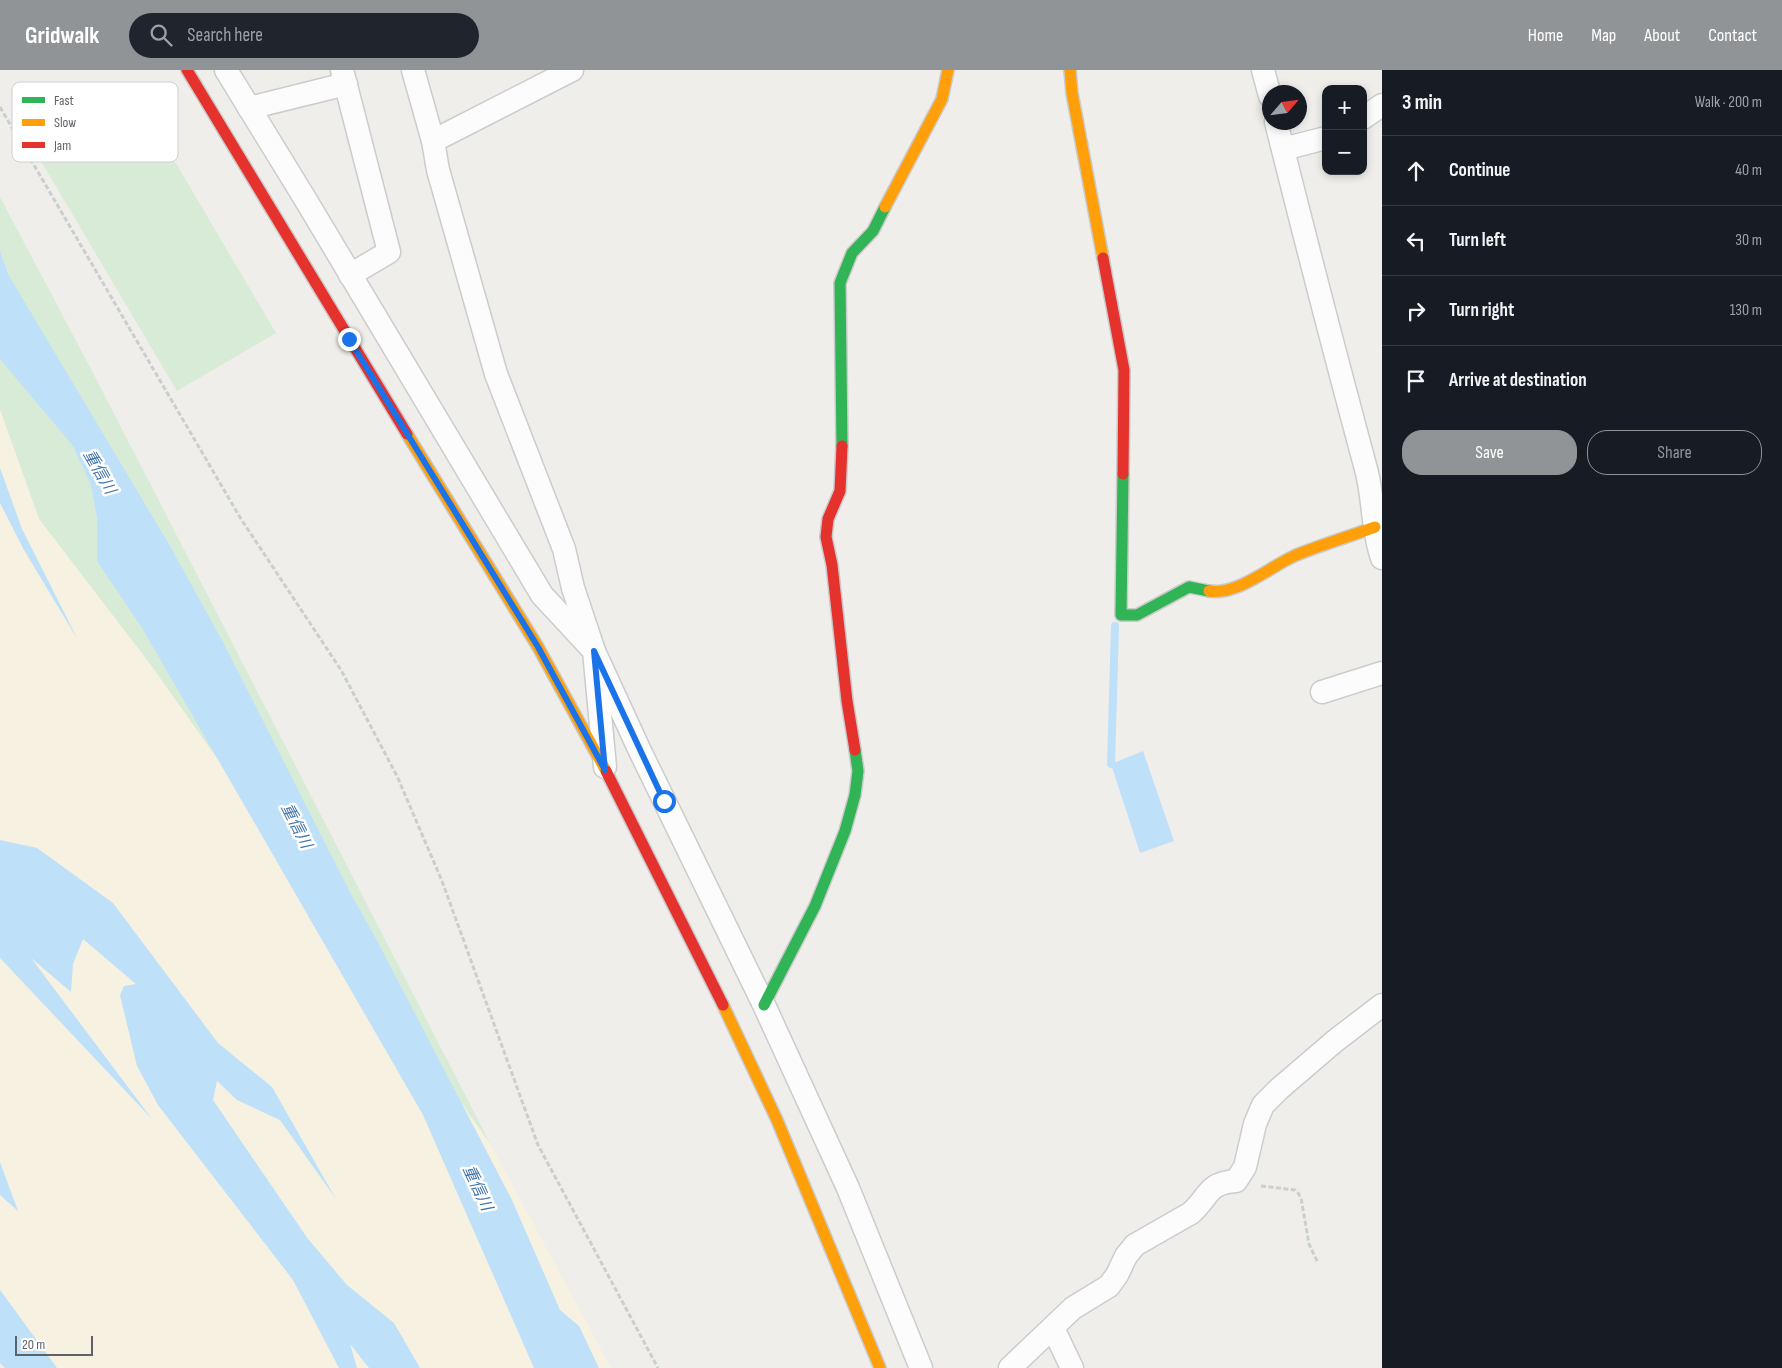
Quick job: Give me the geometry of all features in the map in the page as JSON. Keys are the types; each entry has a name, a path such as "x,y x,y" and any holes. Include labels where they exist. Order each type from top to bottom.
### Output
{"street":[{"path":"187,70 369,373 538,647 605,770 731,1021 777,1120 880,1368"},
{"path":"226,70 542,595 594,651 605,770"},
{"path":"413,70 433,141 438,170 496,374 564,549 573,588 594,651 639,750 764,1005 848,1188 921,1368"},
{"path":"433,141 572,70"},
{"path":"764,1005 815,906 845,831 855,796 858,771 847,701 832,565 826,537 828,519 840,491 841,474 840,283 852,253 873,231 942,100 948,70"},
{"path":"1070,70 1072,93 1124,370 1121,615 1137,615 1189,587 1198,586 1211,592 1221,592 1255,579 1294,557 1375,528"},
{"path":"1263,70 1267,85"},
{"path":"249,108 344,77 389,252 350,275"},
{"path":"1367,115 1382,105"},
{"path":"1278,130 1311,264 1367,473 1378,547 1382,558"},
{"path":"1283,149 1322,139"},
{"path":"1322,692 1382,673"},
{"path":"1010,1368 1073,1308 1109,1286 1134,1245 1191,1213 1199,1206 1212,1187 1223,1182 1236,1181 1245,1167 1255,1124 1263,1105 1335,1041 1382,1005"},
{"path":"1052,1328 1072,1368"}],"path":[{"path":"0,106 12,127"},
{"path":"33,162 241,519 342,670 351,687 397,776 442,881 538,1145 658,1368"},
{"path":"1236,1181 1245,1184 1294,1190 1298,1193 1301,1198 1309,1244 1318,1263"}],"green space":[{"path":"41,162 175,162 276,333 177,391"},
{"path":"0,197 91,369 491,1145 150,664 39,519 0,410"}],"sand":[{"path":"0,410 39,519 150,664 491,1145 611,1368 10,1368 0,1352"}],"water":[{"name":"重信川","path":"0,251 8,274 170,546 224,644 353,898 512,1200 560,1310 579,1326 599,1368 534,1368 423,1115 142,628 97,561 97,518 91,485 73,446 0,359"},
{"path":"0,468 22,529 78,640 24,550 0,503"},
{"path":"1143,751 1174,841 1140,853 1111,764"},
{"path":"0,840 37,848 113,903 218,1043 272,1087 336,1199 280,1120 237,1100 217,1081 213,1100 308,1239 347,1285 394,1323 420,1368 369,1368 350,1344 357,1368 339,1368 293,1280 158,1105 137,1066 120,995 124,986 136,984 83,939 73,964 71,992 31,958 152,1119 0,958"},
{"path":"0,1162 18,1211 0,1195"},
{"path":"0,1290 57,1368 5,1368 0,1363"}],"waterway":[{"path":"1111,764 1115,626"}],"traffic: fast":[{"path":"842,446 840,283 852,253 873,231 885,207"},
{"path":"1123,474 1121,615 1137,615 1189,587 1209,591"},
{"path":"764,1005 815,906 845,831 855,795 858,771 855,750"}],"traffic: slow":[{"path":"885,207 942,99 948,70"},
{"path":"1070,70 1072,93 1103,258"},
{"path":"407,434 538,647 606,771"},
{"path":"1209,591 1230,589 1241,585 1294,556 1375,527"},
{"path":"723,1005 777,1120 880,1368"}],"traffic: jam":[{"path":"187,70 407,434"},
{"path":"1103,258 1124,370 1123,474"},
{"path":"842,446 840,491 828,519 826,537 832,565 847,701 855,750"},
{"path":"606,771 723,1005"}],"route":[{"path":"349,339 538,647 605,770 594,651 664,801"}]}
